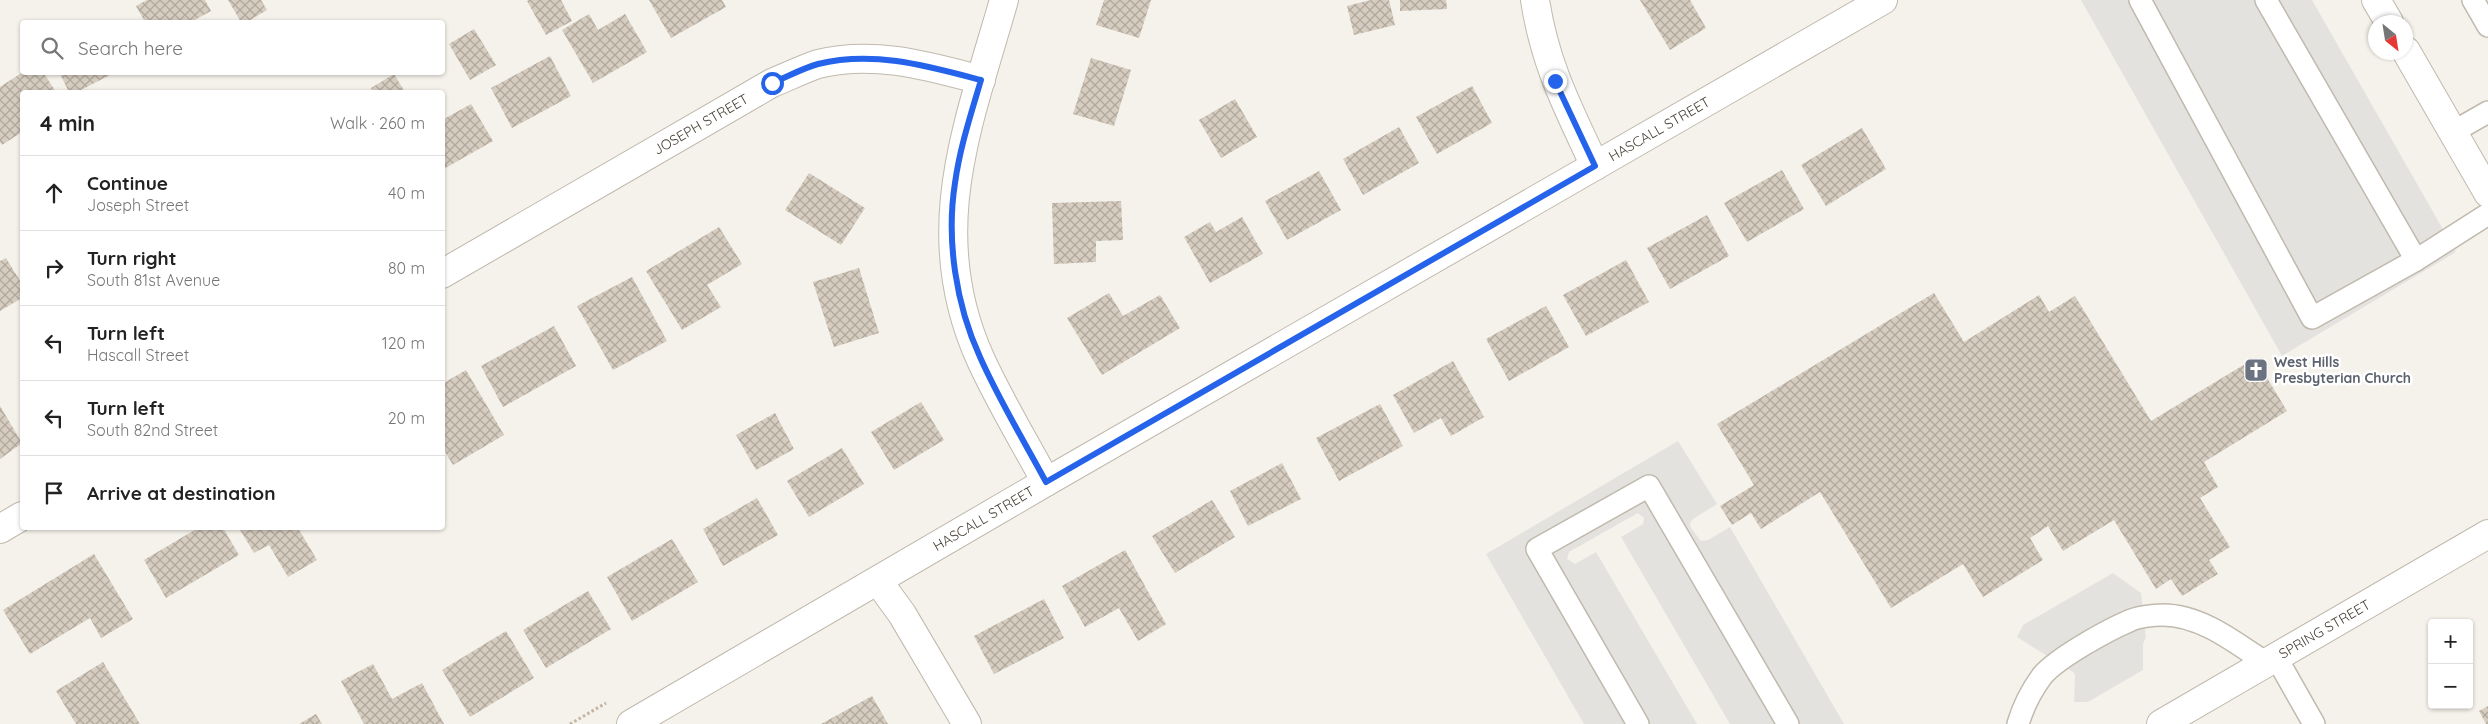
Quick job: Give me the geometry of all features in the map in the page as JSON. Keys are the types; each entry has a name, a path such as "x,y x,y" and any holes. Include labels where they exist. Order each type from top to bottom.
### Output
{"street":[{"path":"1004,0 964,139 955,184 952,221 956,271 964,312 980,357 1046,482"},
{"path":"1535,0 1540,36 1555,81 1595,166"},
{"name":"HASCALL STREET","path":"631,724 1046,482 1883,0"},
{"path":"2376,0 2385,15"},
{"name":"JOSEPH STREET","path":"445,272 772,83 817,65 862,58 914,62 981,80"},
{"path":"2411,60 2488,193"},
{"path":"0,529 20,517"},
{"name":"SPRING STREET","path":"2161,724 2488,534"},
{"path":"878,581 907,622 967,724"}],"lane":[{"path":"2140,0 2312,318 2416,260 2488,214"},
{"path":"2266,0 2416,260"},
{"path":"2473,0 2488,26"},
{"path":"2453,132 2488,112"},
{"path":"1638,724 1537,549 1650,486 1788,724"},
{"path":"2018,724 2024,706 2043,675 2073,652 2131,620 2163,615 2190,620 2221,633 2271,660 2314,724"}],"shaded area":[{"path":"2081,0 2312,0 2456,252 2282,356"},
{"path":"1678,441 1717,504 1693,519 1690,523 1691,528 1701,541 1708,540 1730,527 1844,724 1730,724 1621,537 1643,524 1644,518 1638,513 1569,552 1567,559 1575,564 1596,552 1697,724 1584,724 1486,554"},
{"path":"2113,573 2141,593 2146,637 2143,644 2143,670 2088,702 2074,702 2075,675 2073,672 2017,637 2023,625"}],"building":[{"path":"147,0 205,0 211,11 195,20 144,20 136,6"},
{"path":"228,0 261,0 267,10 250,20 240,20"},
{"path":"561,0 572,21 546,35 527,1"},
{"path":"649,0 722,0 726,7 671,38"},
{"path":"1104,0 1151,0 1139,38 1096,25"},
{"path":"1371,0 1389,0 1395,25 1354,35 1347,6"},
{"path":"1400,0 1446,0 1447,9 1400,11"},
{"path":"1640,0 1690,0 1706,28 1670,50"},
{"path":"589,14 598,30 625,14 647,52 593,83 562,30"},
{"path":"474,29 496,65 470,80 449,44"},
{"path":"550,56 571,96 512,128 491,88"},
{"path":"1091,58 1131,70 1114,126 1073,114"},
{"path":"20,74 45,75 55,90 20,90 20,133 2,145 0,142 0,87"},
{"path":"60,75 110,75 81,90 68,90"},
{"path":"395,75 404,90 372,90 371,88"},
{"path":"1472,86 1492,123 1437,154 1416,117"},
{"path":"1235,99 1257,137 1221,158 1199,120"},
{"path":"471,104 493,141 445,168 445,118"},
{"path":"1399,127 1419,163 1363,195 1343,159"},
{"path":"1862,128 1886,169 1826,206 1801,165"},
{"path":"1782,170 1804,209 1747,242 1724,203"},
{"path":"1319,171 1341,210 1287,240 1265,201"},
{"path":"809,173 865,208 841,245 785,210"},
{"path":"1121,201 1123,240 1096,241 1096,262 1054,264 1052,203"},
{"path":"1707,215 1729,256 1670,289 1647,248"},
{"path":"1242,217 1263,254 1210,283 1184,237 1210,222 1216,232"},
{"path":"719,227 742,264 707,285 721,307 682,330 646,271"},
{"path":"6,258 20,281 20,299 0,311 0,261"},
{"path":"1626,260 1649,302 1586,336 1563,295"},
{"path":"859,268 879,333 834,347 813,282"},
{"path":"632,277 667,341 613,370 577,306"},
{"path":"1109,293 1123,316 1160,295 1180,328 1102,375 1067,318"},
{"path":"1934,293 1964,342 2039,295 2049,312 2075,296 2151,421 2255,358 2287,411 2204,462 2218,487 2200,498 2230,547 2209,560 2218,574 2182,596 2171,579 2156,589 2114,520 2063,551 2048,526 2030,538 2043,560 1983,597 1963,564 1891,608 1820,492 1761,529 1751,513 1732,525 1720,506 1754,485 1717,424"},
{"path":"1546,306 1569,347 1509,381 1486,339"},
{"path":"554,326 576,366 503,407 481,366"},
{"path":"1453,361 1484,417 1451,436 1441,418 1414,433 1393,395"},
{"path":"466,370 504,435 453,465 445,452 445,382"},
{"path":"921,402 944,440 894,470 871,432"},
{"path":"1380,404 1403,446 1339,481 1316,438"},
{"path":"0,406 20,440 20,444 0,459"},
{"path":"775,413 794,449 756,470 736,435"},
{"path":"842,448 864,484 809,517 787,481"},
{"path":"1282,463 1301,499 1248,526 1230,491"},
{"path":"757,498 778,535 723,566 703,529"},
{"path":"1212,500 1235,537 1175,573 1152,536"},
{"path":"195,530 224,530 239,555 166,598 144,560"},
{"path":"240,530 299,530 317,560 288,577 269,545 254,553"},
{"path":"672,539 698,582 632,621 607,577"},
{"path":"1125,550 1166,624 1138,641 1119,608 1085,627 1062,586"},
{"path":"94,554 133,619 101,638 90,618 30,654 3,610"},
{"path":"588,591 611,629 546,668 523,630"},
{"path":"1044,599 1064,638 994,674 974,636"},
{"path":"506,631 534,678 470,717 442,670"},
{"path":"103,662 140,724 76,724 56,691"},
{"path":"373,664 392,699 422,683 444,724 364,724 341,681"},
{"path":"872,696 888,724 821,724"},
{"path":"2488,706 2488,724 2486,724 2479,711"},
{"path":"316,714 322,724 299,724"}],"place":[{"name":"West Hills Presbyterian Church","path":"2256,370"}],"route":[{"path":"772,83 817,65 862,58 914,62 981,80 964,139 955,184 952,221 956,271 964,312 980,357 1046,482 1595,166 1555,81"}]}
